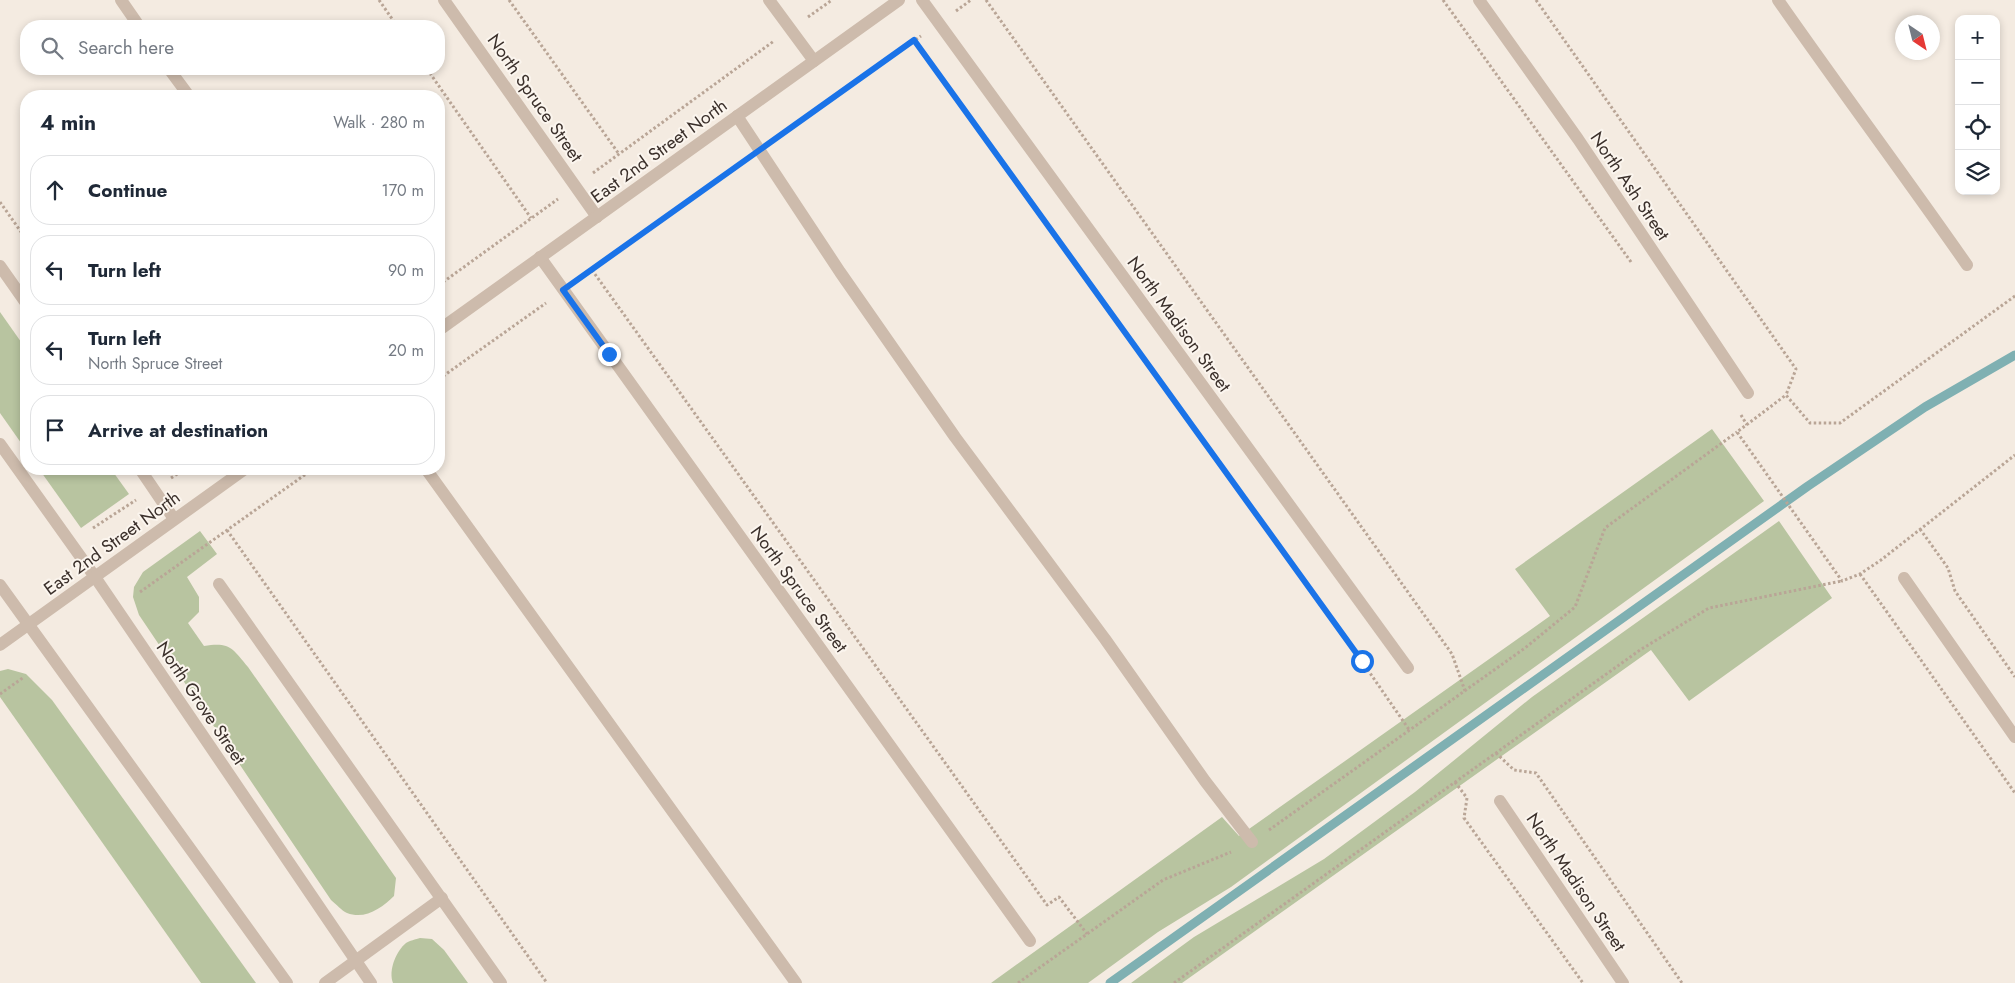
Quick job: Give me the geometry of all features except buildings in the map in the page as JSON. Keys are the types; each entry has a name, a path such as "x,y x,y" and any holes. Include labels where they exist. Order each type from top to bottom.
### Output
{"street":[{"path":"120,0 135,20"},
{"name":"North Spruce Street","path":"444,0 596,217"},
{"path":"769,0 814,61"},
{"name":"East 2nd Street North","path":"445,326 899,0"},
{"name":"North Madison Street","path":"922,0 1408,668"},
{"name":"North Ash Street","path":"1480,0 1578,139 1748,393"},
{"path":"1778,0 1967,265"},
{"path":"173,75 185,90"},
{"path":"737,116 840,272 955,437 1105,639 1205,781 1252,842"},
{"name":"North Spruce Street","path":"540,257 1030,941"},
{"path":"0,266 20,294"},
{"name":"North Grove Street","path":"0,444 20,472"},
{"name":"North Grove Street","path":"22,475 95,577 371,983"},
{"path":"144,475 174,519"},
{"name":"East 2nd Street North","path":"0,644 236,475"},
{"path":"430,475 796,983"},
{"path":"1904,578 2015,736"},
{"path":"219,584 501,983"},
{"path":"0,585 287,983"},
{"name":"North Madison Street","path":"1500,801 1623,983"},
{"path":"326,983 442,898"}],"path":[{"path":"379,0 393,20"},
{"path":"510,0 619,154"},
{"path":"445,281 832,0"},
{"path":"445,376 971,0"},
{"path":"986,0 1452,654 1465,691"},
{"path":"1443,0 1633,264"},
{"path":"1018,983 1163,880 1252,842 1525,648 1575,607 1605,528 1748,425 1786,395 1796,369 1536,0"},
{"path":"914,40 1346,639 1410,731"},
{"path":"431,75 442,90"},
{"path":"445,95 531,218"},
{"path":"0,202 20,230"},
{"path":"592,270 1047,905 1059,897 1087,934"},
{"path":"1786,395 1810,423 1840,423 2015,296"},
{"path":"1736,409 1748,425"},
{"path":"1737,432 1842,581"},
{"path":"1174,983 1640,650 1709,608 1842,581 1860,574 2015,455"},
{"path":"140,592 305,475"},
{"path":"1920,529 1948,568 1955,591 2015,677"},
{"path":"228,530 547,983"},
{"path":"1860,574 2015,793"},
{"path":"0,694 24,677"},
{"path":"1496,753 1514,770 1536,773 1682,983"},
{"path":"1456,782 1467,798 1464,818 1583,983"}],"green space":[{"path":"0,312 20,340 20,441 0,413"},
{"path":"1712,429 1764,501 1231,887 1158,932 1088,983 991,983 1222,817 1239,836 1550,616 1515,569"},
{"path":"43,475 115,475 129,494 81,528"},
{"path":"1779,521 1832,598 1689,701 1651,650 1182,983 1131,983 1194,937 1324,859 1415,792 1532,697"},
{"path":"200,531 217,554 187,577 199,597 199,612 188,623 204,646 220,645 230,648 248,667 396,878 394,896 373,912 360,915 347,913 331,900 139,615 133,597 134,587 143,572"},
{"path":"8,669 26,674 52,700 256,983 201,983 0,697 0,671"},
{"path":"420,938 432,939 444,950 468,983 393,983 392,967 399,951 406,943"}],"waterway":[{"path":"1110,983 1808,486 1925,407 2015,355"}],"route":[{"path":"609,354 563,290 914,40 1362,661"}]}
